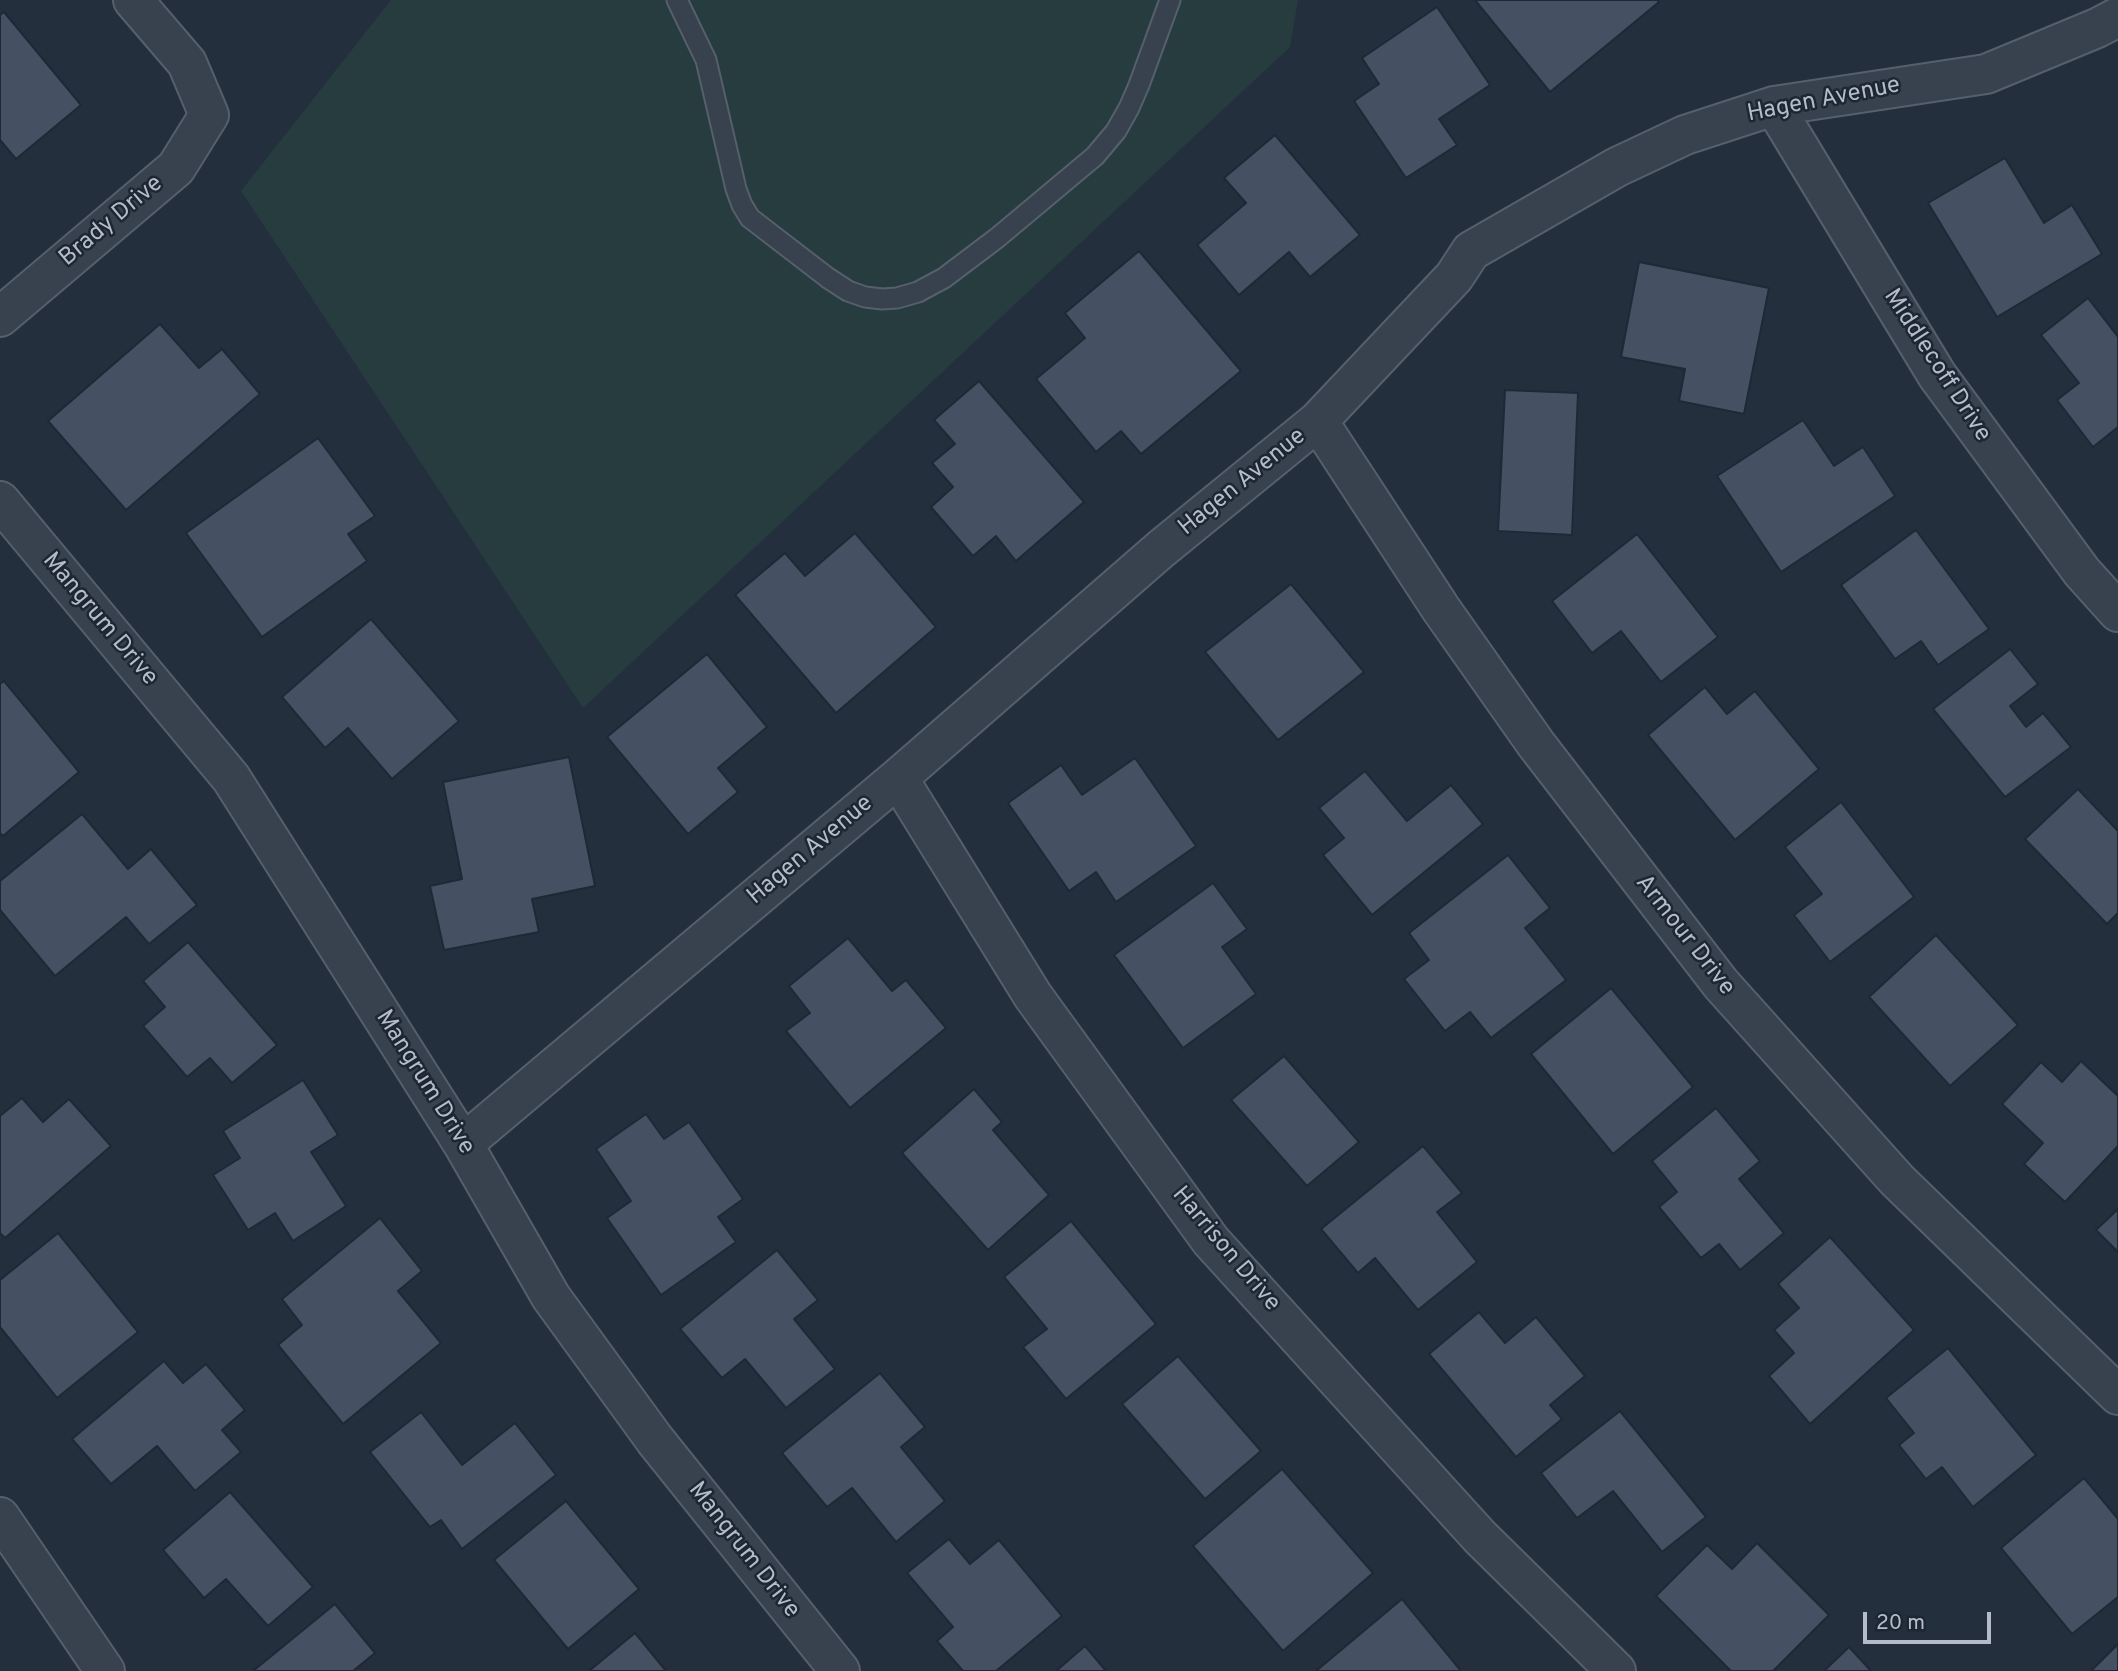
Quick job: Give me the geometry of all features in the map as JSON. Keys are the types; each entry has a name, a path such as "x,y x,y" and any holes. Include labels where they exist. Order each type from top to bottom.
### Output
{"street":[{"name":"Brady Drive","path":"0,317 176,167 209,115 187,63 133,0"},
{"name":"Hagen Avenue","path":"463,1144 898,778 1161,549 1318,421 1454,277 1471,251 1617,167 1685,135 1774,106 1986,74 2118,17"},
{"name":"Middlecoff Drive","path":"1774,106 1937,375 2081,572 2118,612"},
{"name":"Armour Drive","path":"1318,421 1441,609 1536,744 1721,984 1897,1180 2118,1395"},
{"name":"Mangrum Drive","path":"0,501 231,778 463,1144 551,1297 655,1440 840,1671"},
{"name":"Harrison Drive","path":"898,778 1033,996 1211,1241 1480,1537 1616,1671"},
{"path":"0,1517 105,1671"}],"lane":[{"path":"677,0 706,60 736,189 750,218 848,291 882,299 918,292 944,278 997,238 1095,156 1129,108 1170,0"}],"green space":[{"path":"391,0 1298,0 1290,47 583,708 241,191"}],"building":[{"path":"1475,0 1657,0 1659,2 1550,92"},
{"path":"1437,7 1490,85 1439,119 1457,145 1406,178 1354,101 1379,84 1362,58"},
{"path":"4,12 81,105 16,159 0,140 0,15"},
{"path":"1275,135 1360,235 1310,277 1289,252 1239,295 1197,245 1246,203 1224,178"},
{"path":"2005,158 2044,223 2072,205 2102,254 1997,317 1928,203"},
{"path":"1139,251 1241,371 1141,454 1121,431 1096,452 1036,379 1085,338 1065,313"},
{"path":"1639,262 1769,288 1744,414 1679,401 1685,369 1621,357"},
{"path":"2088,298 2118,337 2118,427 2093,447 2057,400 2079,383 2041,335"},
{"path":"160,324 199,368 222,349 260,394 126,510 48,421"},
{"path":"979,381 1084,502 1016,561 996,536 973,556 931,507 953,487 932,463 955,444 934,420"},
{"path":"1505,390 1578,393 1572,535 1498,531"},
{"path":"1803,420 1834,466 1863,447 1895,496 1781,572 1717,476"},
{"path":"318,438 375,516 348,534 367,561 262,637 186,533"},
{"path":"1916,530 1989,629 1938,665 1921,641 1895,659 1841,585"},
{"path":"855,533 936,627 836,713 735,595 785,553 805,576"},
{"path":"1637,534 1718,637 1661,682 1621,631 1592,653 1552,601"},
{"path":"1291,584 1364,672 1278,740 1205,652"},
{"path":"371,619 459,721 392,779 348,728 325,748 282,697"},
{"path":"2010,649 2038,684 2010,706 2026,727 2043,713 2071,747 2005,797 1933,709"},
{"path":"707,654 767,727 718,768 738,792 688,834 607,737"},
{"path":"4,681 79,772 3,836 0,833 0,684"},
{"path":"1705,687 1727,714 1755,691 1819,769 1735,840 1648,735"},
{"path":"569,757 595,886 532,899 539,932 444,950 430,886 462,879 443,782"},
{"path":"1135,758 1196,846 1116,902 1096,872 1069,891 1008,803 1061,765 1082,795"},
{"path":"1365,771 1407,821 1451,785 1483,824 1372,915 1323,855 1344,838 1319,808"},
{"path":"2078,789 2118,831 2118,913 2107,924 2025,839"},
{"path":"1841,802 1914,897 1830,962 1794,915 1822,894 1785,847"},
{"path":"82,814 128,869 151,849 197,905 149,944 126,917 55,976 0,910 0,881"},
{"path":"1508,855 1550,908 1525,928 1566,980 1491,1038 1470,1012 1445,1031 1404,979 1429,960 1409,933"},
{"path":"1213,883 1247,929 1222,947 1256,994 1183,1048 1114,955"},
{"path":"1936,935 2018,1025 1950,1086 1869,997"},
{"path":"848,938 892,991 906,980 946,1028 850,1108 786,1031 810,1013 789,986"},
{"path":"188,942 277,1045 232,1083 210,1058 187,1077 143,1026 165,1007 143,981"},
{"path":"1611,988 1693,1087 1613,1154 1531,1054"},
{"path":"1284,1056 1359,1142 1307,1186 1231,1100"},
{"path":"2081,1061 2118,1096 2118,1146 2065,1202 2024,1164 2043,1143 2002,1104 2041,1062 2062,1082"},
{"path":"303,1080 338,1135 311,1152 346,1206 293,1241 275,1213 248,1230 213,1175 240,1158 223,1131"},
{"path":"974,1089 1002,1122 993,1130 1049,1195 988,1250 902,1153"},
{"path":"22,1098 43,1122 69,1099 111,1146 5,1238 0,1233 0,1116"},
{"path":"1716,1108 1760,1161 1739,1179 1784,1233 1740,1270 1719,1244 1701,1258 1659,1207 1677,1192 1652,1161"},
{"path":"646,1114 664,1139 689,1122 743,1199 718,1217 736,1242 661,1295 607,1218 631,1201 596,1149"},
{"path":"1423,1146 1462,1193 1437,1212 1477,1262 1418,1310 1375,1258 1358,1273 1321,1229"},
{"path":"2118,1209 2118,1252 2096,1230"},
{"path":"380,1218 422,1271 398,1291 441,1343 343,1424 278,1345 302,1325 282,1299"},
{"path":"1071,1221 1156,1324 1066,1399 1023,1347 1047,1329 1004,1277"},
{"path":"58,1233 138,1332 57,1398 0,1327 0,1280"},
{"path":"1830,1237 1914,1330 1810,1424 1769,1376 1794,1353 1774,1330 1799,1308 1778,1284"},
{"path":"777,1250 818,1300 794,1319 835,1369 786,1408 745,1359 722,1378 680,1329"},
{"path":"1479,1312 1505,1343 1536,1317 1585,1376 1550,1405 1562,1419 1516,1457 1429,1354"},
{"path":"1948,1348 2036,1455 1973,1507 1942,1467 1926,1479 1899,1445 1914,1433 1886,1398"},
{"path":"1178,1356 1261,1451 1205,1499 1122,1404"},
{"path":"164,1361 183,1383 206,1364 245,1410 222,1430 241,1452 195,1491 157,1446 111,1484 72,1439"},
{"path":"880,1373 925,1427 901,1447 945,1501 896,1542 852,1488 827,1507 782,1453"},
{"path":"1620,1411 1706,1517 1662,1552 1613,1491 1577,1518 1541,1473"},
{"path":"421,1412 462,1465 515,1423 556,1475 462,1549 441,1520 430,1527 370,1452"},
{"path":"1282,1469 1373,1573 1283,1651 1193,1546"},
{"path":"2084,1478 2118,1519 2118,1597 2072,1634 2001,1548"},
{"path":"230,1492 313,1587 268,1626 226,1579 204,1598 163,1550"},
{"path":"566,1501 639,1589 568,1649 494,1560"},
{"path":"949,1539 970,1564 999,1540 1062,1616 996,1671 963,1671 937,1641 953,1627 907,1573"},
{"path":"1757,1543 1829,1615 1773,1671 1731,1671 1656,1596 1707,1545 1732,1569"},
{"path":"1402,1599 1461,1671 1316,1671"},
{"path":"335,1604 375,1653 353,1671 253,1671"},
{"path":"635,1633 666,1671 589,1671"},
{"path":"2118,1644 2118,1671 2091,1671"},
{"path":"1085,1646 1106,1671 1056,1671"},
{"path":"1849,1647 1871,1671 1824,1671"}]}
